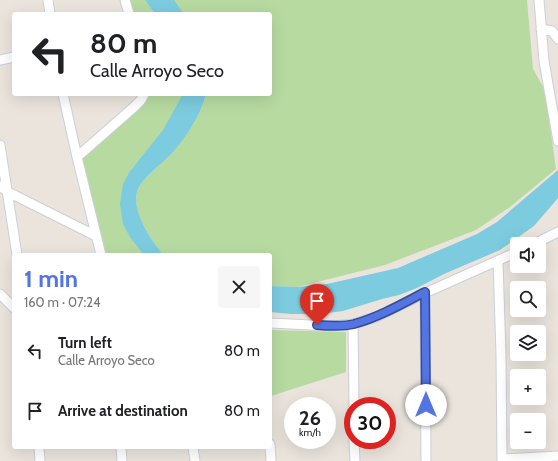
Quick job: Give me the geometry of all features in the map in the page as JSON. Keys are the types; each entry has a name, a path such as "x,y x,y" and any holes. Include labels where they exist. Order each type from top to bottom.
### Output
{"street":[{"path":"48,0 50,12"},
{"path":"125,0 128,12"},
{"path":"539,0 544,61 558,140"},
{"path":"541,29 553,32 558,39"},
{"path":"0,60 12,57"},
{"path":"63,96 96,236 101,253"},
{"path":"77,157 134,107 143,96"},
{"path":"0,145 17,253"},
{"path":"0,186 8,192 96,236"},
{"path":"546,238 558,232"},
{"path":"272,322 332,326 353,324 376,316 425,292 510,255"},
{"path":"498,261 502,460 558,456"},
{"path":"425,292 426,461"},
{"path":"0,294 12,306"},
{"path":"353,324 354,397"},
{"path":"39,449 40,461"},
{"path":"121,449 122,461"},
{"path":"194,449 195,461"},
{"path":"270,449 271,461"},
{"path":"354,449 355,461"}],"green space":[{"path":"125,0 145,0 154,12 128,12"},
{"path":"173,0 527,0 533,69 545,90 556,169 510,207 476,230 385,265 297,287 272,286 272,253 162,253 147,233 142,223 136,203 136,195 141,183 164,161 190,130 200,112 205,96 272,96 272,12 182,12"},
{"path":"142,96 182,96 180,104 168,124 130,171 131,239 142,253 101,253 77,157"},
{"path":"272,330 346,332 346,372 272,396"}],"water":[{"path":"145,0 174,0 183,12 154,12"},
{"path":"182,96 205,96 200,112 190,130 170,155 147,176 139,187 136,195 136,203 142,223 147,233 162,253 142,253 131,239 123,224 120,204 123,184 130,171 163,130"},
{"path":"558,170 558,198 534,226 518,237 510,237 510,243 500,250 399,295 343,311 320,314 272,312 272,286 297,287 327,284 398,268 477,234 497,222"}],"route":[{"path":"317,325 332,326 353,324 376,316 425,292 426,405"}]}
